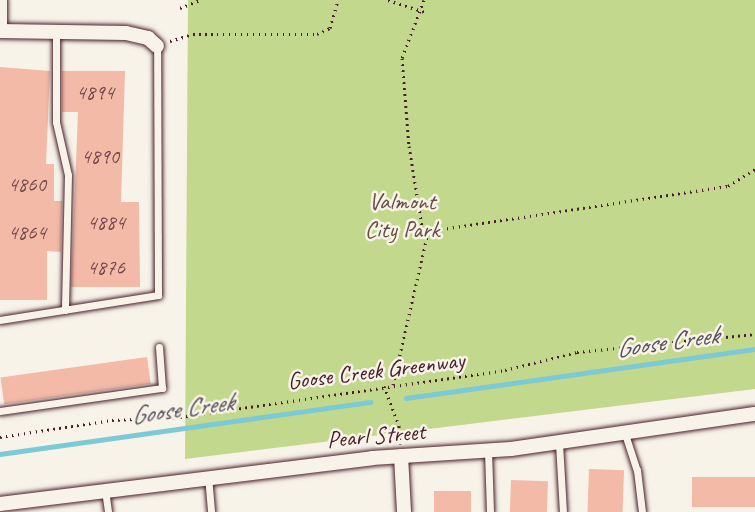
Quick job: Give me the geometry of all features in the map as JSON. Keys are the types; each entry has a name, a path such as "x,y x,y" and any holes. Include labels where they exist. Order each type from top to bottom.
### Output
{"street":[{"path":"0,0 0,32 126,33 157,46"},
{"name":"Pearl Street","path":"0,504 208,476 401,456 488,451 559,443 755,414"},
{"path":"401,456 404,512"}],"lane":[{"path":"56,32 56,122 68,175 65,310"},
{"path":"0,320 158,295 157,46"},
{"path":"0,411 162,388 159,347"},
{"path":"625,434 637,470 642,512"},
{"path":"559,443 563,512"},
{"path":"488,451 490,512"},
{"path":"208,476 211,512"},
{"path":"105,489 108,512"}],"path":[{"path":"180,8 200,0"},
{"path":"157,46 193,34 317,34 330,28 338,0"},
{"path":"388,0 424,12"},
{"path":"424,0 418,9 402,58 409,146 423,232 729,186 755,169"},
{"path":"393,385 428,231"},
{"name":"Goose Creek Greenway","path":"0,437 112,420 180,417 505,370 577,352 755,334"},
{"path":"384,386 399,426 401,456"}],"green space":[{"name":"Valmont City Park","path":"188,0 755,0 755,389 185,459"}],"building":[{"path":"0,67 50,71 46,164 54,164 54,201 62,201 61,252 47,251 47,300 0,300"},
{"path":"62,71 125,71 121,202 139,202 140,287 71,287 78,112 62,112"},
{"path":"147,357 151,384 4,404 0,378"},
{"path":"589,469 624,470 623,512 587,512"},
{"path":"692,477 755,477 755,507 692,507"},
{"path":"511,480 548,481 547,512 510,512"},
{"path":"434,491 471,491 471,512 434,512"}],"waterway":[{"name":"Goose Creek","path":"406,398 755,349"},
{"name":"Goose Creek","path":"0,454 370,402"}]}
